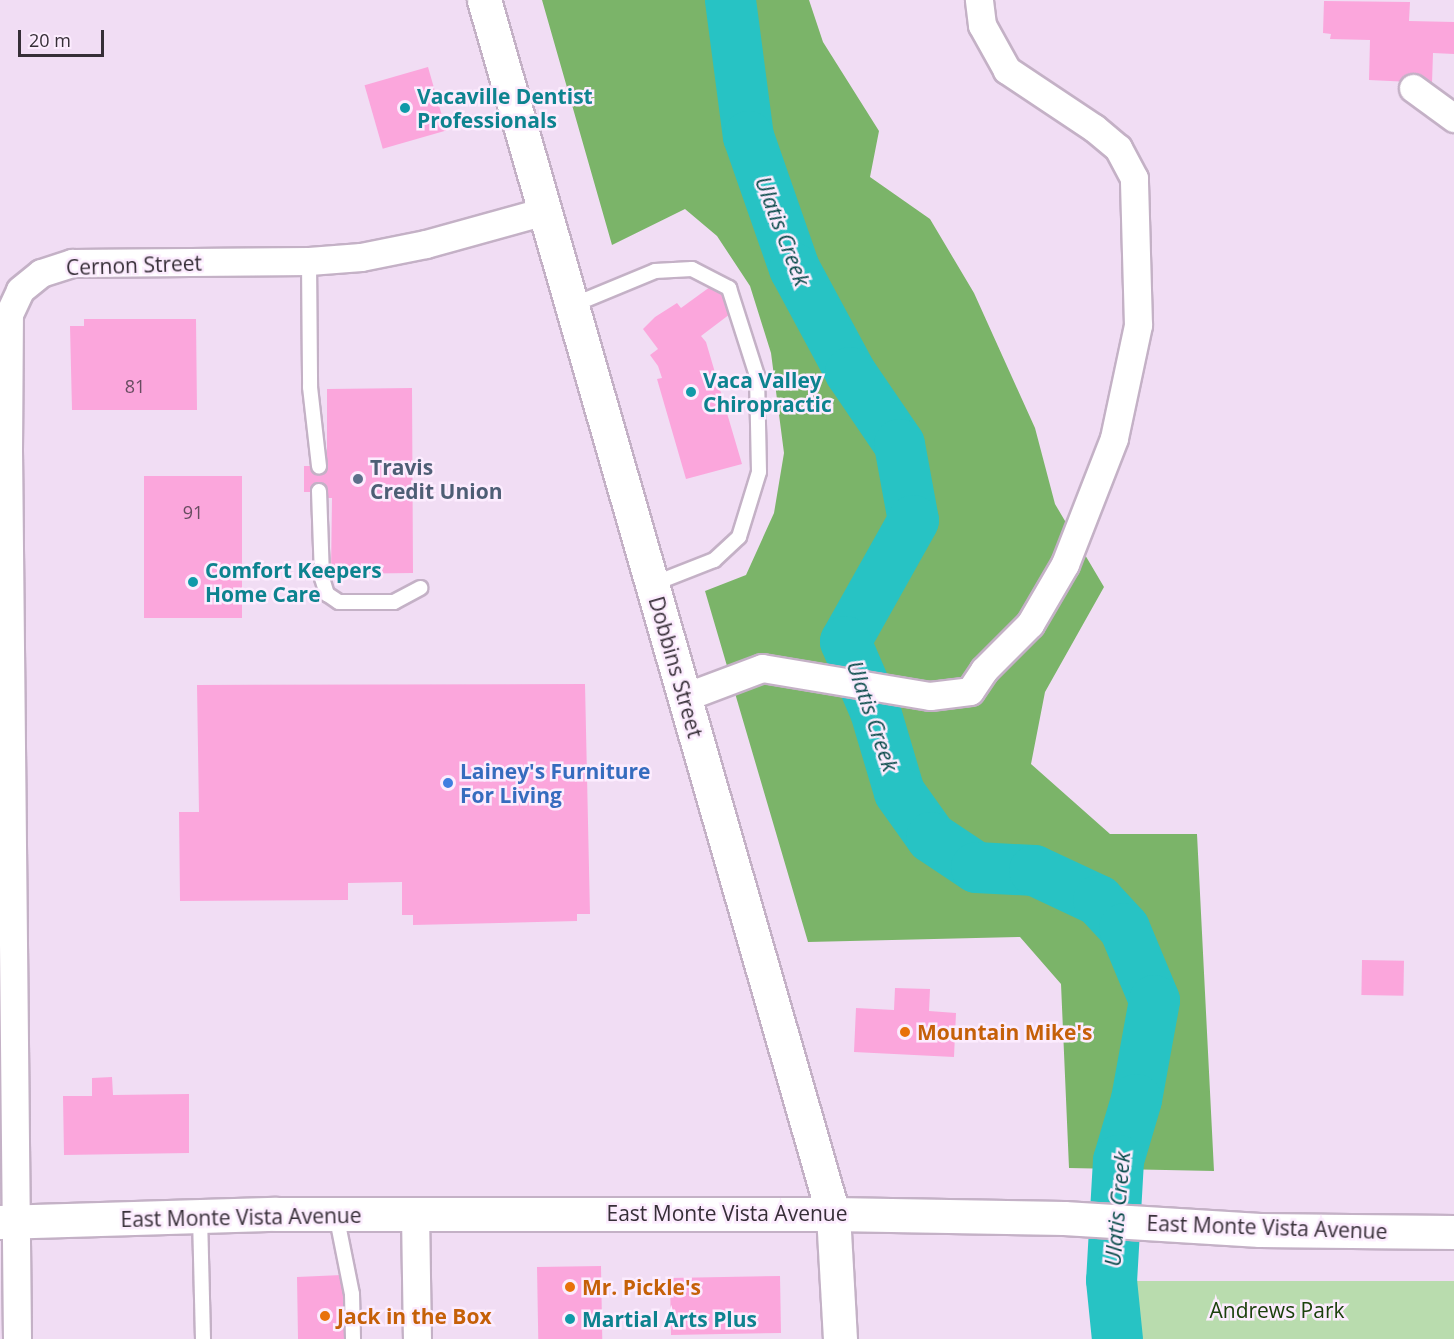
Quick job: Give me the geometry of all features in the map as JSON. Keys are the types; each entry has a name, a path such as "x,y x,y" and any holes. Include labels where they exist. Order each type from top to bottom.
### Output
{"main road":[{"name":"Dobbins Street","path":"484,0 833,1214 840,1339"},
{"name":"East Monte Vista Avenue","path":"8,1222 415,1213 833,1214 1064,1218 1184,1225 1454,1232"}],"street":[{"path":"685,697 762,668 930,696 970,691 984,670 1030,624 1065,564 1114,438 1138,325 1134,178 1118,148 1094,128 1007,70 982,25 980,0"},
{"path":"1413,88 1454,118"},
{"name":"Cernon Street","path":"17,1339 8,1222 9,314 20,290 41,273 72,263 309,261 361,257 426,244 545,211"},
{"path":"415,1213 417,1339"}],"lane":[{"path":"309,261 310,387 319,466"},
{"path":"573,305 655,271 692,269 729,288 757,376 759,472 739,537 714,560 653,584"},
{"path":"319,491 322,578 327,594 339,602 394,602 420,588"},
{"path":"336,1214 352,1294 353,1339"},
{"path":"200,1216 203,1339"}],"green space":[{"path":"542,0 809,0 823,42 879,131 870,177 930,219 974,293 1035,428 1055,504 1104,587 1045,692 1031,764 1110,834 1197,834 1214,1171 1069,1168 1061,984 1020,937 808,942 705,591 746,575 774,513 784,453 771,353 750,286 717,236 685,209 612,245"},
{"name":"Andrews Park","path":"1097,1281 1454,1281 1454,1339 1097,1339"}],"building":[{"path":"1324,1 1410,2 1409,21 1454,22 1454,54 1433,53 1432,83 1369,80 1370,40 1330,39 1331,34 1323,33"},
{"name":"Vacaville Dentist Professionals","path":"428,67 446,130 383,149 365,85"},
{"name":"Vaca Valley Chiropractic","path":"714,284 734,311 701,336 706,342 742,464 686,479 657,379 662,378 658,366 650,355 658,349 643,329 655,317 677,303 681,308"},
{"path":"84,319 196,319 197,410 72,410 70,326 84,326"},
{"name":"Travis Credit Union","path":"412,388 413,573 331,574 332,498 328,498 328,492 304,492 304,466 327,466 327,389"},
{"path":"144,476 242,476 242,618 144,618"},
{"path":"585,684 590,914 577,914 577,921 413,925 413,915 402,915 402,882 348,883 348,900 180,901 179,812 199,812 197,685"},
{"path":"1362,960 1404,961 1403,996 1361,995"},
{"name":"Mountain Mike's","path":"895,988 930,989 929,1011 956,1013 954,1057 854,1052 856,1008 894,1010"},
{"path":"112,1077 113,1095 189,1094 189,1153 64,1155 63,1096 92,1096 92,1078"},
{"path":"601,1266 602,1339 538,1339 537,1267"},
{"name":"Jack in the Box","path":"342,1275 343,1292 351,1292 352,1339 298,1339 297,1277"},
{"path":"780,1276 781,1333 671,1335 670,1278"}],"waterway":[{"name":"Ulatis Creek","path":"730,0 748,136 794,268 850,372 899,444 913,520 845,641 875,711 899,792 931,837 976,867 1034,870 1098,900 1124,928 1154,1000 1136,1099 1118,1160 1111,1280 1117,1339"}],"place":[{"name":"Vacaville Dentist Professionals","path":"405,108"},
{"name":"Vaca Valley Chiropractic","path":"691,392"},
{"name":"Travis Credit Union","path":"358,479"},
{"name":"Comfort Keepers Home Care","path":"193,582"},
{"name":"Lainey's Furniture For Living","path":"448,783"},
{"name":"Mountain Mike's","path":"905,1032"},
{"name":"Mr. Pickle's","path":"570,1287"},
{"name":"Jack in the Box","path":"325,1316"},
{"name":"Martial Arts Plus","path":"570,1319"}]}
